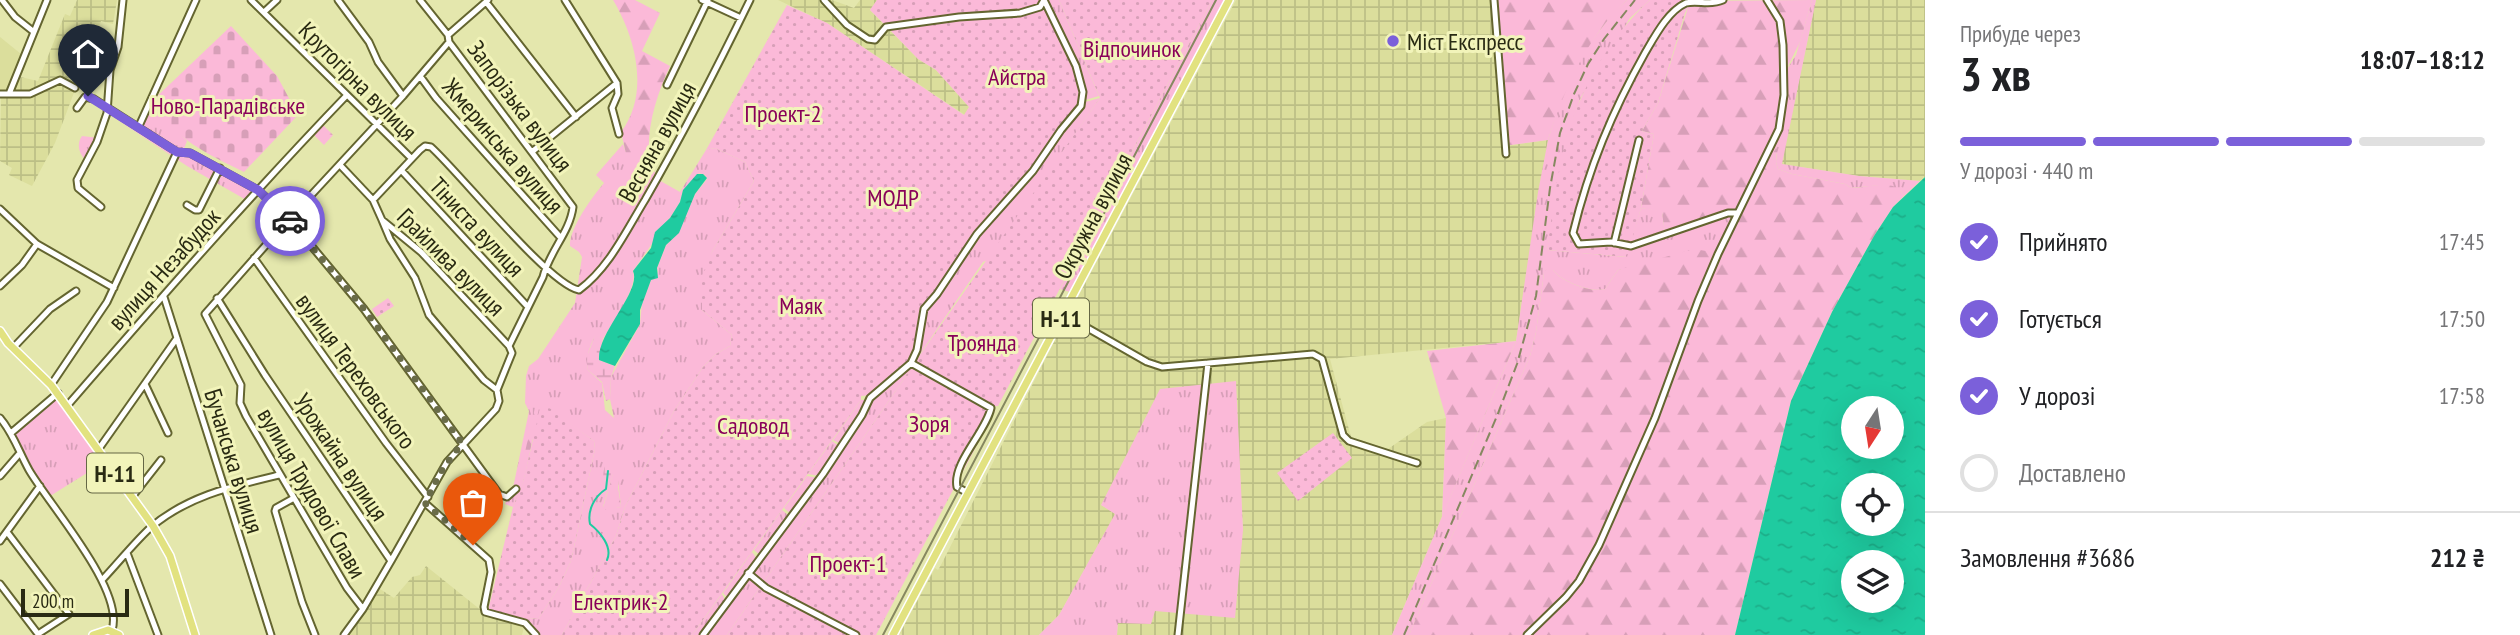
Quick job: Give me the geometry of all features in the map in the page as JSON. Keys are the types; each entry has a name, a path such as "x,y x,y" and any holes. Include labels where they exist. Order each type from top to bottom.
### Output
{"main road":[{"name":"Окружна вулиця","path":"893,635 1229,0"},
{"name":"Н-11","path":"0,331 13,348 58,393 153,526 170,556 195,635"},
{"path":"93,635 100,631 116,633"}],"street":[{"path":"2,0 15,17 34,32"},
{"path":"9,94 47,0"},
{"path":"101,207 76,185 102,130 108,107 110,70 118,47 123,0"},
{"path":"139,126 196,0"},
{"name":"Крутогірна вулиця","path":"251,0 411,158"},
{"path":"264,12 277,0"},
{"name":"Жмеринська вулиця","path":"338,0 369,42 378,62 403,96"},
{"name":"Запорізька вулиця","path":"420,0 573,207 571,218 561,238"},
{"path":"565,0 617,83 618,96 612,108 619,134"},
{"name":"Весняна вулиця","path":"545,268 573,289 579,290 594,278 617,248 701,99 750,0"},
{"path":"824,0 847,25 868,39 875,40 886,27 959,17 1020,13 1040,8 1044,0"},
{"path":"703,635 823,474 862,415 870,398 911,363 917,350 923,309 937,294 977,234 1033,172 1081,106 1083,92 1076,66 1044,0"},
{"path":"1494,0 1506,155"},
{"path":"1723,0 1713,3 1690,1 1684,4 1655,36 1603,135 1573,233 1579,244 1614,243 1631,246 1728,213 1736,213"},
{"path":"1527,635 1579,581 1599,545 1656,418 1698,301 1736,213 1749,194 1779,129 1784,85 1780,21 1767,0"},
{"path":"217,298 403,96 449,38 487,1 576,117"},
{"path":"667,85 706,1 741,18"},
{"name":"Жмеринська вулиця","path":"420,76 436,98 561,238"},
{"path":"0,94 30,94 60,80 75,88"},
{"path":"533,152 617,83"},
{"name":"вулиця Незабудок","path":"67,406 146,313 164,297 258,190 347,95"},
{"path":"77,108 80,101 87,96 177,152 190,153 258,190 289,219 364,309 499,494 504,498 509,497 516,489"},
{"path":"1614,243 1639,140"},
{"path":"373,200 425,146 434,149 545,268"},
{"path":"51,385 99,317 177,152"},
{"name":"Грайлива вулиця","path":"340,165 373,200 382,220 421,252 509,346 512,353 497,390 499,401 496,409 447,462 426,500"},
{"path":"187,205 199,210 220,168"},
{"name":"Тіниста вулиця","path":"401,170 528,307"},
{"path":"0,209 37,243 114,288"},
{"path":"382,220 390,239 415,278 429,315 484,380 497,390"},
{"name":"Тіниста вулиця","path":"509,346 561,238"},
{"path":"0,286 22,265 37,243"},
{"name":"вулиця Тереховського","path":"254,258 426,500 491,564 492,572 484,610 488,614 525,623 536,635"},
{"path":"13,348 50,309 76,291"},
{"name":"Бучанська вулиця","path":"164,297 271,635"},
{"name":"вулиця Трудової Слави","path":"217,298 206,310 205,316 240,385 243,410 352,596 363,609"},
{"name":"Урожайна вулиця","path":"217,298 307,439 391,561"},
{"path":"1063,314 1162,367 1313,354 1322,359 1343,435 1349,441 1417,463"},
{"path":"98,450 177,338"},
{"path":"911,363 991,408 956,481 957,487 968,493"},
{"path":"1178,635 1208,363"},
{"path":"145,384 168,433"},
{"path":"11,433 58,393"},
{"path":"0,418 40,486 94,564 102,580 116,633"},
{"path":"0,476 20,453"},
{"path":"132,497 161,460"},
{"path":"102,580 153,526 194,500 279,474"},
{"path":"0,541 40,486"},
{"path":"294,498 275,511 302,602 315,635"},
{"path":"344,635 363,609 426,500"},
{"path":"0,584 38,635 69,614 7,531"},
{"path":"127,553 158,635"},
{"path":"748,573 766,588 856,635"}],"shaded area":[{"path":"77,0 117,0 113,24 101,21 55,143 32,186 9,175 12,168 0,161 1,94 9,94 16,76 38,81 65,14 70,16"},
{"path":"778,0 832,0 854,8 860,0 877,0 870,10 918,59 936,70 969,107 965,115 827,23"},
{"path":"1236,0 1494,0 1505,146 1548,140 1516,341 1330,359 1351,437 1388,449 1427,422 1446,418 1442,517 1392,635 1117,635 1118,623 1154,611 1243,530 1235,381 1101,505 1116,514 1059,615 1039,635 902,635 900,633 935,568 938,570 941,565 1055,340"},
{"path":"1816,0 1925,0 1925,177 1920,181 1859,176 1781,164"},
{"path":"0,37 21,54 6,91 0,91"},
{"path":"426,566 487,615 524,627 522,635 349,635 380,589 394,598 412,577 420,575"}],"green space":[{"path":"613,0 635,0 660,13 642,51 670,66 654,110 649,156 633,163 628,162 621,132 635,101 636,66 628,31"},
{"path":"877,0 1042,0 1042,4 1019,12 886,26 870,10"},
{"path":"1047,0 1059,0 1099,96 1085,100 1085,83"},
{"name":"Троянда","path":"1059,0 1212,0 998,406 993,406 915,362 1100,98"},
{"path":"1212,0 1225,0 1070,292 1060,289"},
{"path":"1494,0 1627,0 1588,47 1570,83 1548,140 1504,146"},
{"path":"1627,0 1650,0 1630,18 1581,97 1568,134 1547,250 1626,257 1641,208 1662,211 1665,234 1736,213 1718,254 1618,270 1605,289 1599,290 1570,282 1553,270 1544,273 1530,356 1409,635 1392,635 1516,341 1538,192 1548,140 1562,95 1585,50 1613,13"},
{"path":"1650,0 1723,0 1691,1 1685,13 1658,103 1642,131 1654,134 1641,208 1627,257 1547,250 1561,161 1568,132 1582,96 1623,28"},
{"path":"1812,0 1816,0 1782,164 1859,176 1920,181 1904,196 1901,191 1881,185 1851,188 1845,184 1778,169 1777,154 1771,146 1784,74 1796,55"},
{"path":"1812,0 1800,42 1784,74 1783,112 1771,146 1777,149 1778,169 1845,184 1851,188 1888,185 1900,190 1904,196 1893,207 1874,236 1832,312 1791,401 1735,635 1409,635 1530,356 1544,273 1549,264 1554,265 1553,270 1570,282 1585,288 1605,289 1618,270 1694,249 1718,253 1736,213 1665,234 1662,212 1641,208 1654,134 1642,131 1658,103 1690,1"},
{"path":"787,5 827,23 964,115 969,107 936,70 918,59 888,28 1042,9 1045,5 1075,67 1082,101 1023,180 1019,181 976,233 936,293 922,308 916,350 909,363 871,395 861,396 861,400 692,635 562,635 616,536 625,507 674,411 703,367 716,354 730,346 732,335 702,310 702,276 712,252 754,181 745,162 715,148 706,150"},
{"name":"Ново-Парадівське","path":"231,26 277,76 298,115 244,172 182,136 151,102"},
{"path":"1100,98 918,357 925,311 979,234 1085,102"},
{"path":"149,100 187,141 183,151 258,190 248,201 187,166 109,114 111,112 138,126"},
{"path":"323,125 333,135 324,145 314,135"},
{"path":"82,136 99,138 87,161 79,149"},
{"path":"623,144 627,155 637,159 649,156 657,179 680,192 706,150 715,148 745,162 754,181 712,252 702,310 732,335 730,346 716,354 703,367 674,411 625,507 616,536 562,635 540,635 525,622 526,619 539,618 559,587 571,561 595,449 594,441 559,416 532,440 523,483 513,507 505,504 513,488 529,411 525,403 529,366 538,359 575,303 582,257 570,246 571,239 582,213 604,183 596,175","holes":["699,173 707,179 695,194 678,233 666,245 658,272 651,280 642,303 640,324 611,377 610,399 614,418 605,410 602,383 588,370 590,349 595,336 603,339 618,315 632,286 633,271 672,215 683,190","612,474 618,480 621,506 618,508 613,503 603,507"]},
{"path":"388,298 394,306 377,317 372,309"},
{"path":"595,335 603,339 599,360 615,366 611,377 610,399 606,401 602,382 588,370 586,359"},
{"path":"1516,341 1442,517 1446,418 1427,351"},
{"path":"909,366 913,366 727,635 706,635 870,404"},
{"name":"Проект-1","path":"913,366 995,411 876,635 727,635"},
{"path":"1236,381 1243,530 1235,618 1155,611 1151,624 1118,623 1117,635 1039,635 1059,615 1115,514 1101,505 1160,389"},
{"path":"58,393 106,461 47,498 11,433"},
{"path":"861,400 868,400 867,404 841,444 833,440"},
{"path":"541,402 567,420 539,408 525,475 522,477 521,470 534,412 536,405"},
{"path":"541,405 551,409 594,441 595,449 571,561 559,587 539,618 527,619 524,627 487,615"},
{"path":"1333,433 1352,458 1298,501 1277,473"},
{"path":"832,441 840,447 820,476 808,474"},
{"path":"608,459 614,470 608,492 602,484 605,462"},
{"path":"614,470 620,473 618,487 621,506 618,508 612,504 606,510 603,508"},
{"path":"807,476 818,478 791,514 784,508"},
{"path":"782,510 789,516 760,555 754,550"},
{"path":"752,552 757,559 727,597 723,593"},
{"path":"722,594 726,602 702,635 692,635"}],"water":[{"path":"697,174 703,174 707,178 695,194 679,233 666,245 657,268 658,278 651,280 640,310 640,324 615,366 599,360 605,337 631,289 633,271 651,248 655,232 670,218 680,202 683,190"},
{"path":"1925,177 1925,635 1735,635 1791,401 1832,312 1893,207"}],"waterway":[{"path":"607,560 607,545 589,519 598,495 606,489 608,471"}],"tram line":[{"path":"883,635 1216,0"}],"railway":[{"path":"1404,635 1517,364 1536,296 1560,133 1574,94 1604,39 1635,0"}],"way so far":[{"path":"290,221 364,309 462,443 440,473 425,503 473,545"}],"place":[{"name":"Міст Експресс","path":"1393,41"}],"route":[{"path":"88,96 177,152 190,153 258,190 290,221"}],"park label":[{"name":"Відпочинок","path":"1132,48"},
{"name":"Айстра","path":"1017,76"},
{"name":"Проект-2","path":"783,113"},
{"name":"МОДР","path":"893,197"},
{"name":"Маяк","path":"801,305"},
{"name":"Зоря","path":"929,423"},
{"name":"Садовод","path":"753,425"},
{"name":"Електрик-2","path":"621,601"}]}
